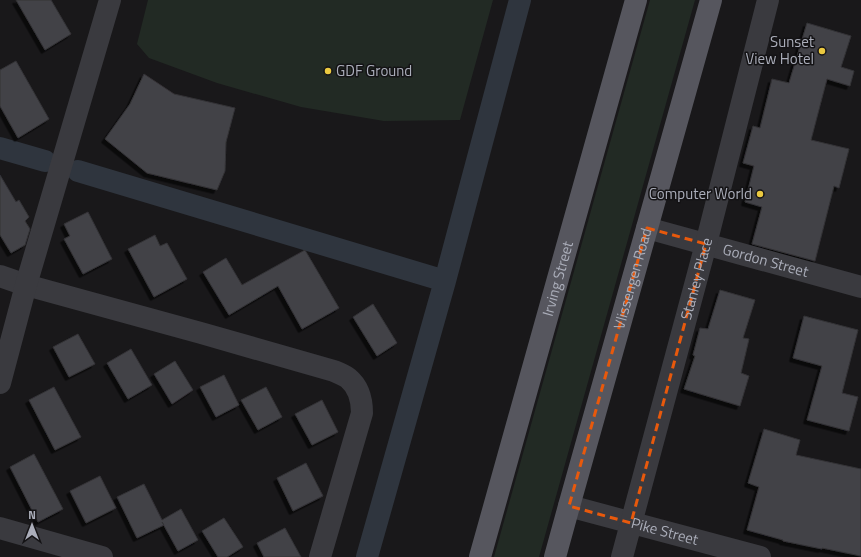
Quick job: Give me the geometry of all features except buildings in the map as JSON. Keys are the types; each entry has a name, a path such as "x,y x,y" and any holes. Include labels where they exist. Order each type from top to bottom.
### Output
{"main road":[{"name":"Irving Street","path":"480,557 636,0"},
{"name":"Vlissengen Road","path":"556,557 711,0"}],"street":[{"path":"0,383 26,285 110,0"},
{"name":"Stanley Place","path":"622,557 706,244 768,0"},
{"name":"Gordon Street","path":"647,228 861,287"},
{"path":"0,276 26,285 327,368 347,377 359,393 362,413 320,557"},
{"name":"Pike Street","path":"569,506 760,557"},
{"path":"0,528 102,557"}],"highlighted area":[{"path":"647,228 706,244 631,523 569,506"}],"shaded area":[{"name":"GDF Ground","path":"148,0 493,0 460,120 384,121 301,107 217,83 149,58 137,44"},
{"path":"650,0 695,0 539,557 494,557"}],"waterway":[{"path":"445,281 520,0"},
{"path":"0,148 45,161"},
{"path":"78,171 445,281 367,557"}],"place":[{"name":"Sunset View Hotel","path":"822,51"},
{"name":"GDF Ground","path":"328,71"},
{"name":"Computer World","path":"760,194"}]}
